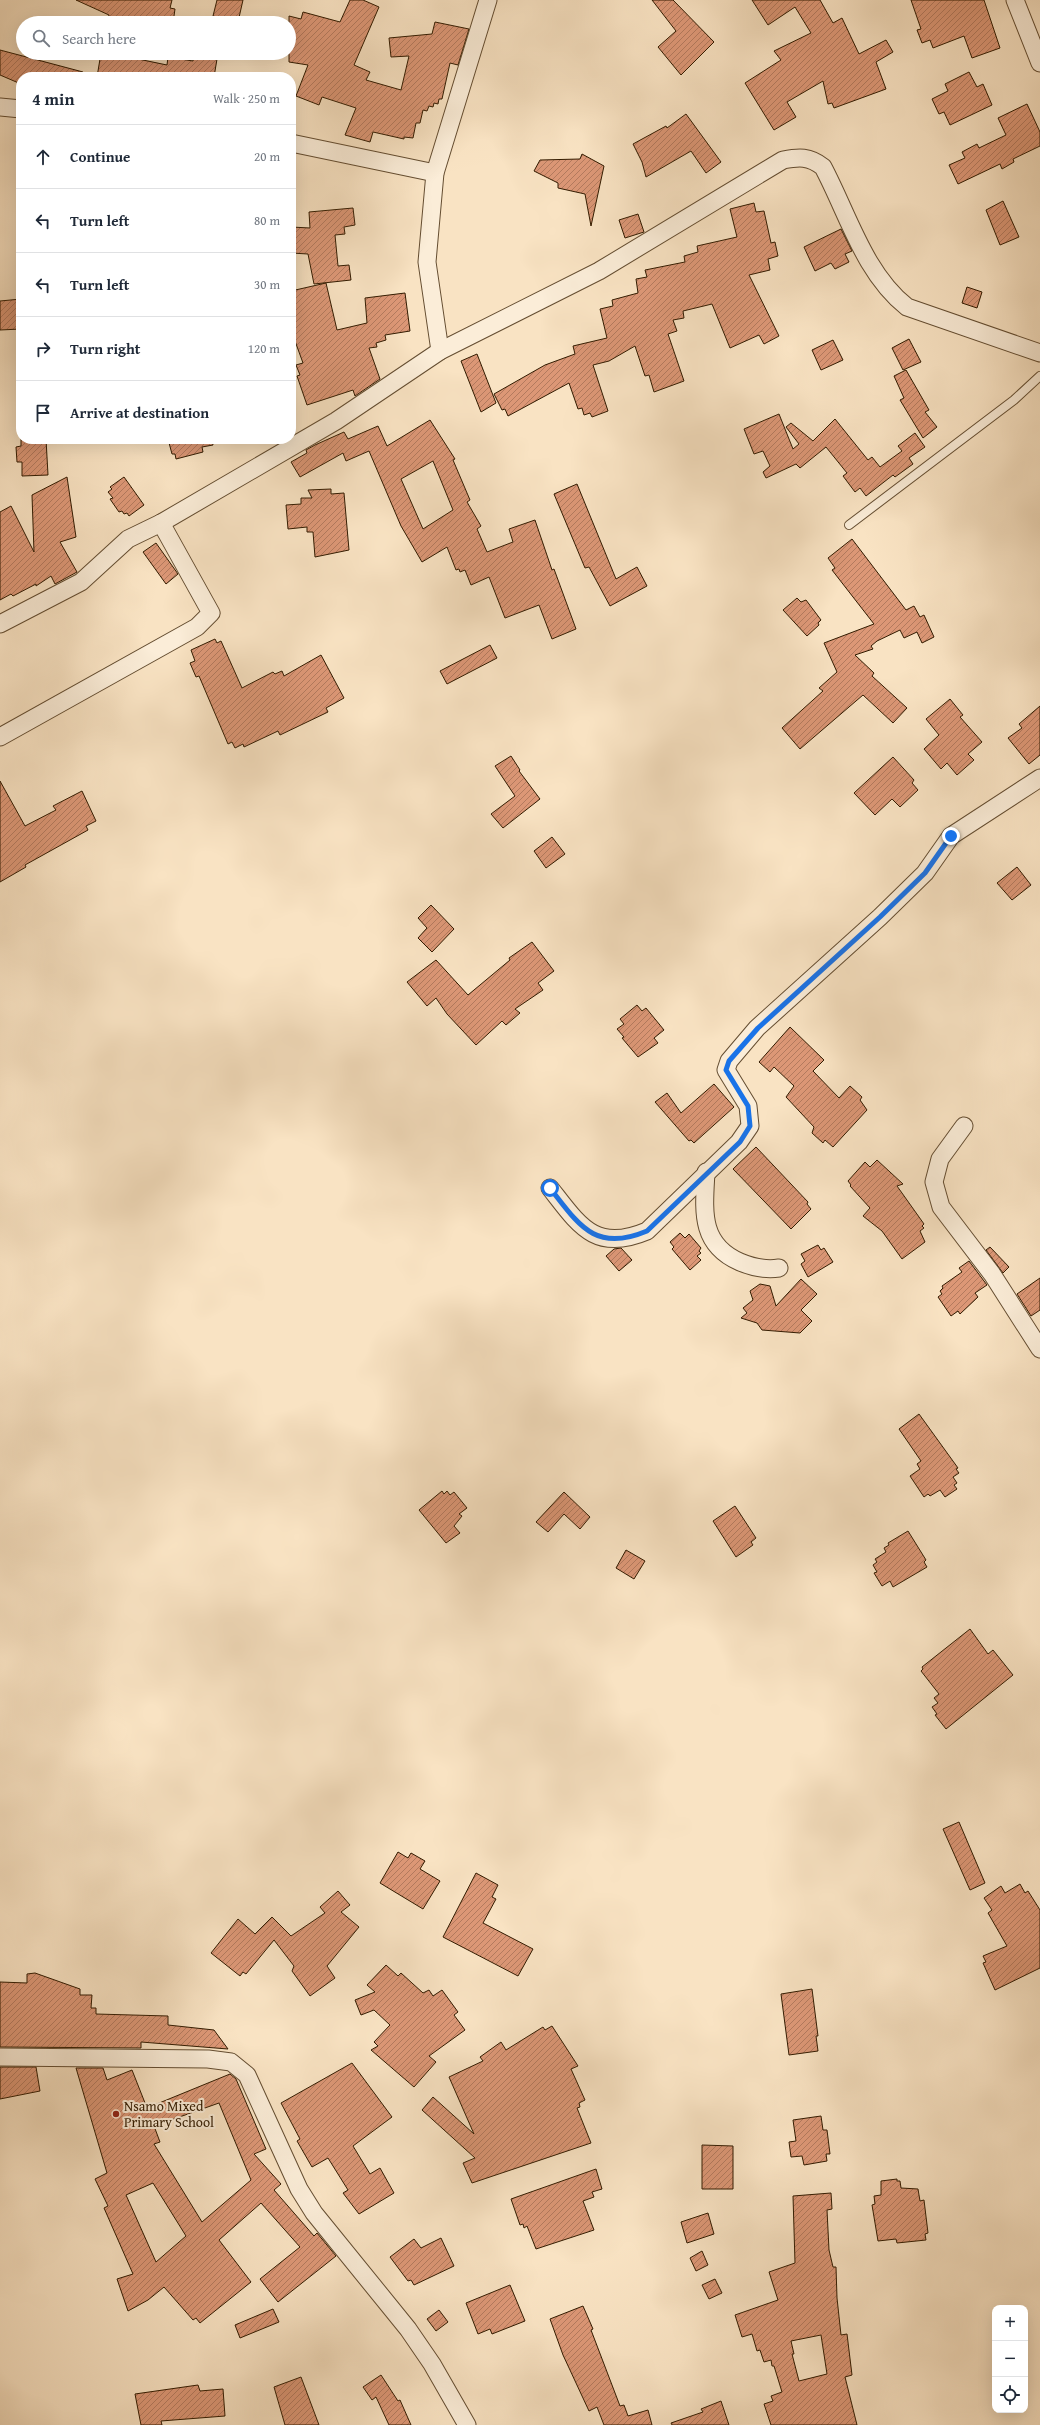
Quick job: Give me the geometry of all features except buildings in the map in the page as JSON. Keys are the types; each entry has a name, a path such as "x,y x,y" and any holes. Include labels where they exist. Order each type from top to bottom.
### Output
{"street":[{"path":"440,351 427,262 435,173 488,0"},
{"path":"1015,0 1040,63"},
{"path":"0,107 16,109"},
{"path":"296,144 435,173"},
{"path":"0,624 81,582 128,539 161,523 336,421 440,351 599,271 783,160 800,156 815,160 823,167 864,254 894,297 907,307 1040,354"},
{"path":"0,737 197,628 211,613 161,523"},
{"path":"550,1188 577,1222 591,1234 612,1239 630,1238 647,1231 706,1172 740,1142 750,1126 748,1106 726,1070 729,1061 758,1028 880,917 925,873 951,836 1040,778"},
{"path":"964,1126 940,1159 934,1182 941,1207 992,1274 1040,1349"},
{"path":"706,1172 705,1218 710,1237 724,1255 762,1268 779,1268"},
{"path":"0,2057 208,2059 231,2062 247,2075 298,2189 314,2213 412,2335 432,2364 467,2425"}],"lane":[{"path":"849,525 1014,400 1040,376"}],"place":[{"name":"Nsamo Mixed Primary School","path":"116,2114"}],"route":[{"path":"550,1188 577,1222 591,1234 612,1239 630,1238 647,1231 706,1172 740,1142 750,1126 748,1106 726,1070 729,1061 758,1028 880,917 925,873 951,836"}]}
